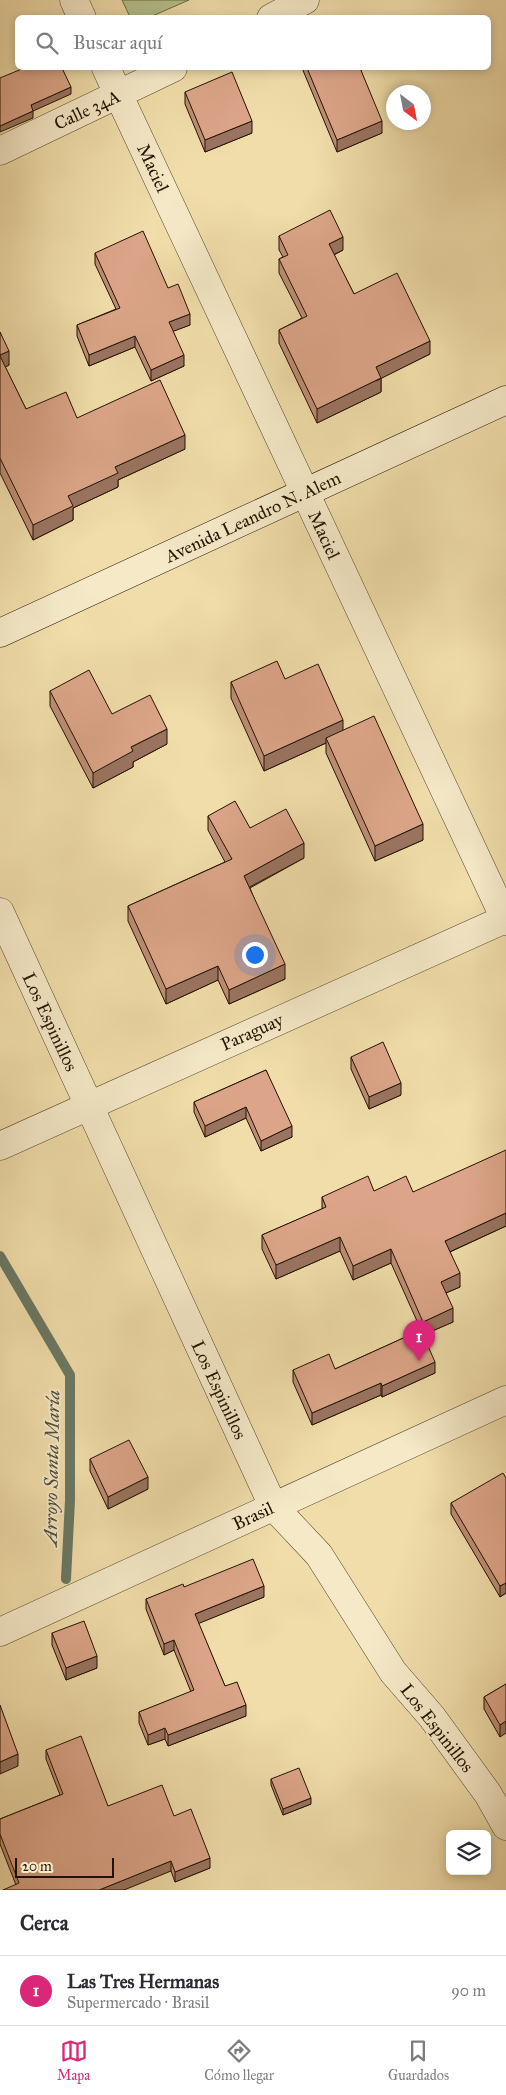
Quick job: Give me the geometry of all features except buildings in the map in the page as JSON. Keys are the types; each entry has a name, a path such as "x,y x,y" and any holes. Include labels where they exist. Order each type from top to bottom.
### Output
{"street":[{"path":"74,0 81,15"},
{"path":"277,15 305,0"},
{"name":"Maciel","path":"107,70 506,920"},
{"name":"Calle 34A","path":"0,151 169,70"},
{"name":"Avenida Leandro N. Alem","path":"0,633 506,400"},
{"name":"Los Espinillos","path":"0,912 273,1506 319,1555 394,1672 488,1794 506,1826"},
{"name":"Paraguay","path":"0,1146 88,1105 506,920"},
{"name":"Brasil","path":"0,1632 506,1400"}],"green space":[{"path":"122,0 189,0 155,15 129,15"}],"waterway":[{"name":"Arroyo Santa María","path":"0,1256 70,1375 70,1500 66,1579"}],"place":[{"name":"Las Tres Hermanas","path":"419,1361"}]}
